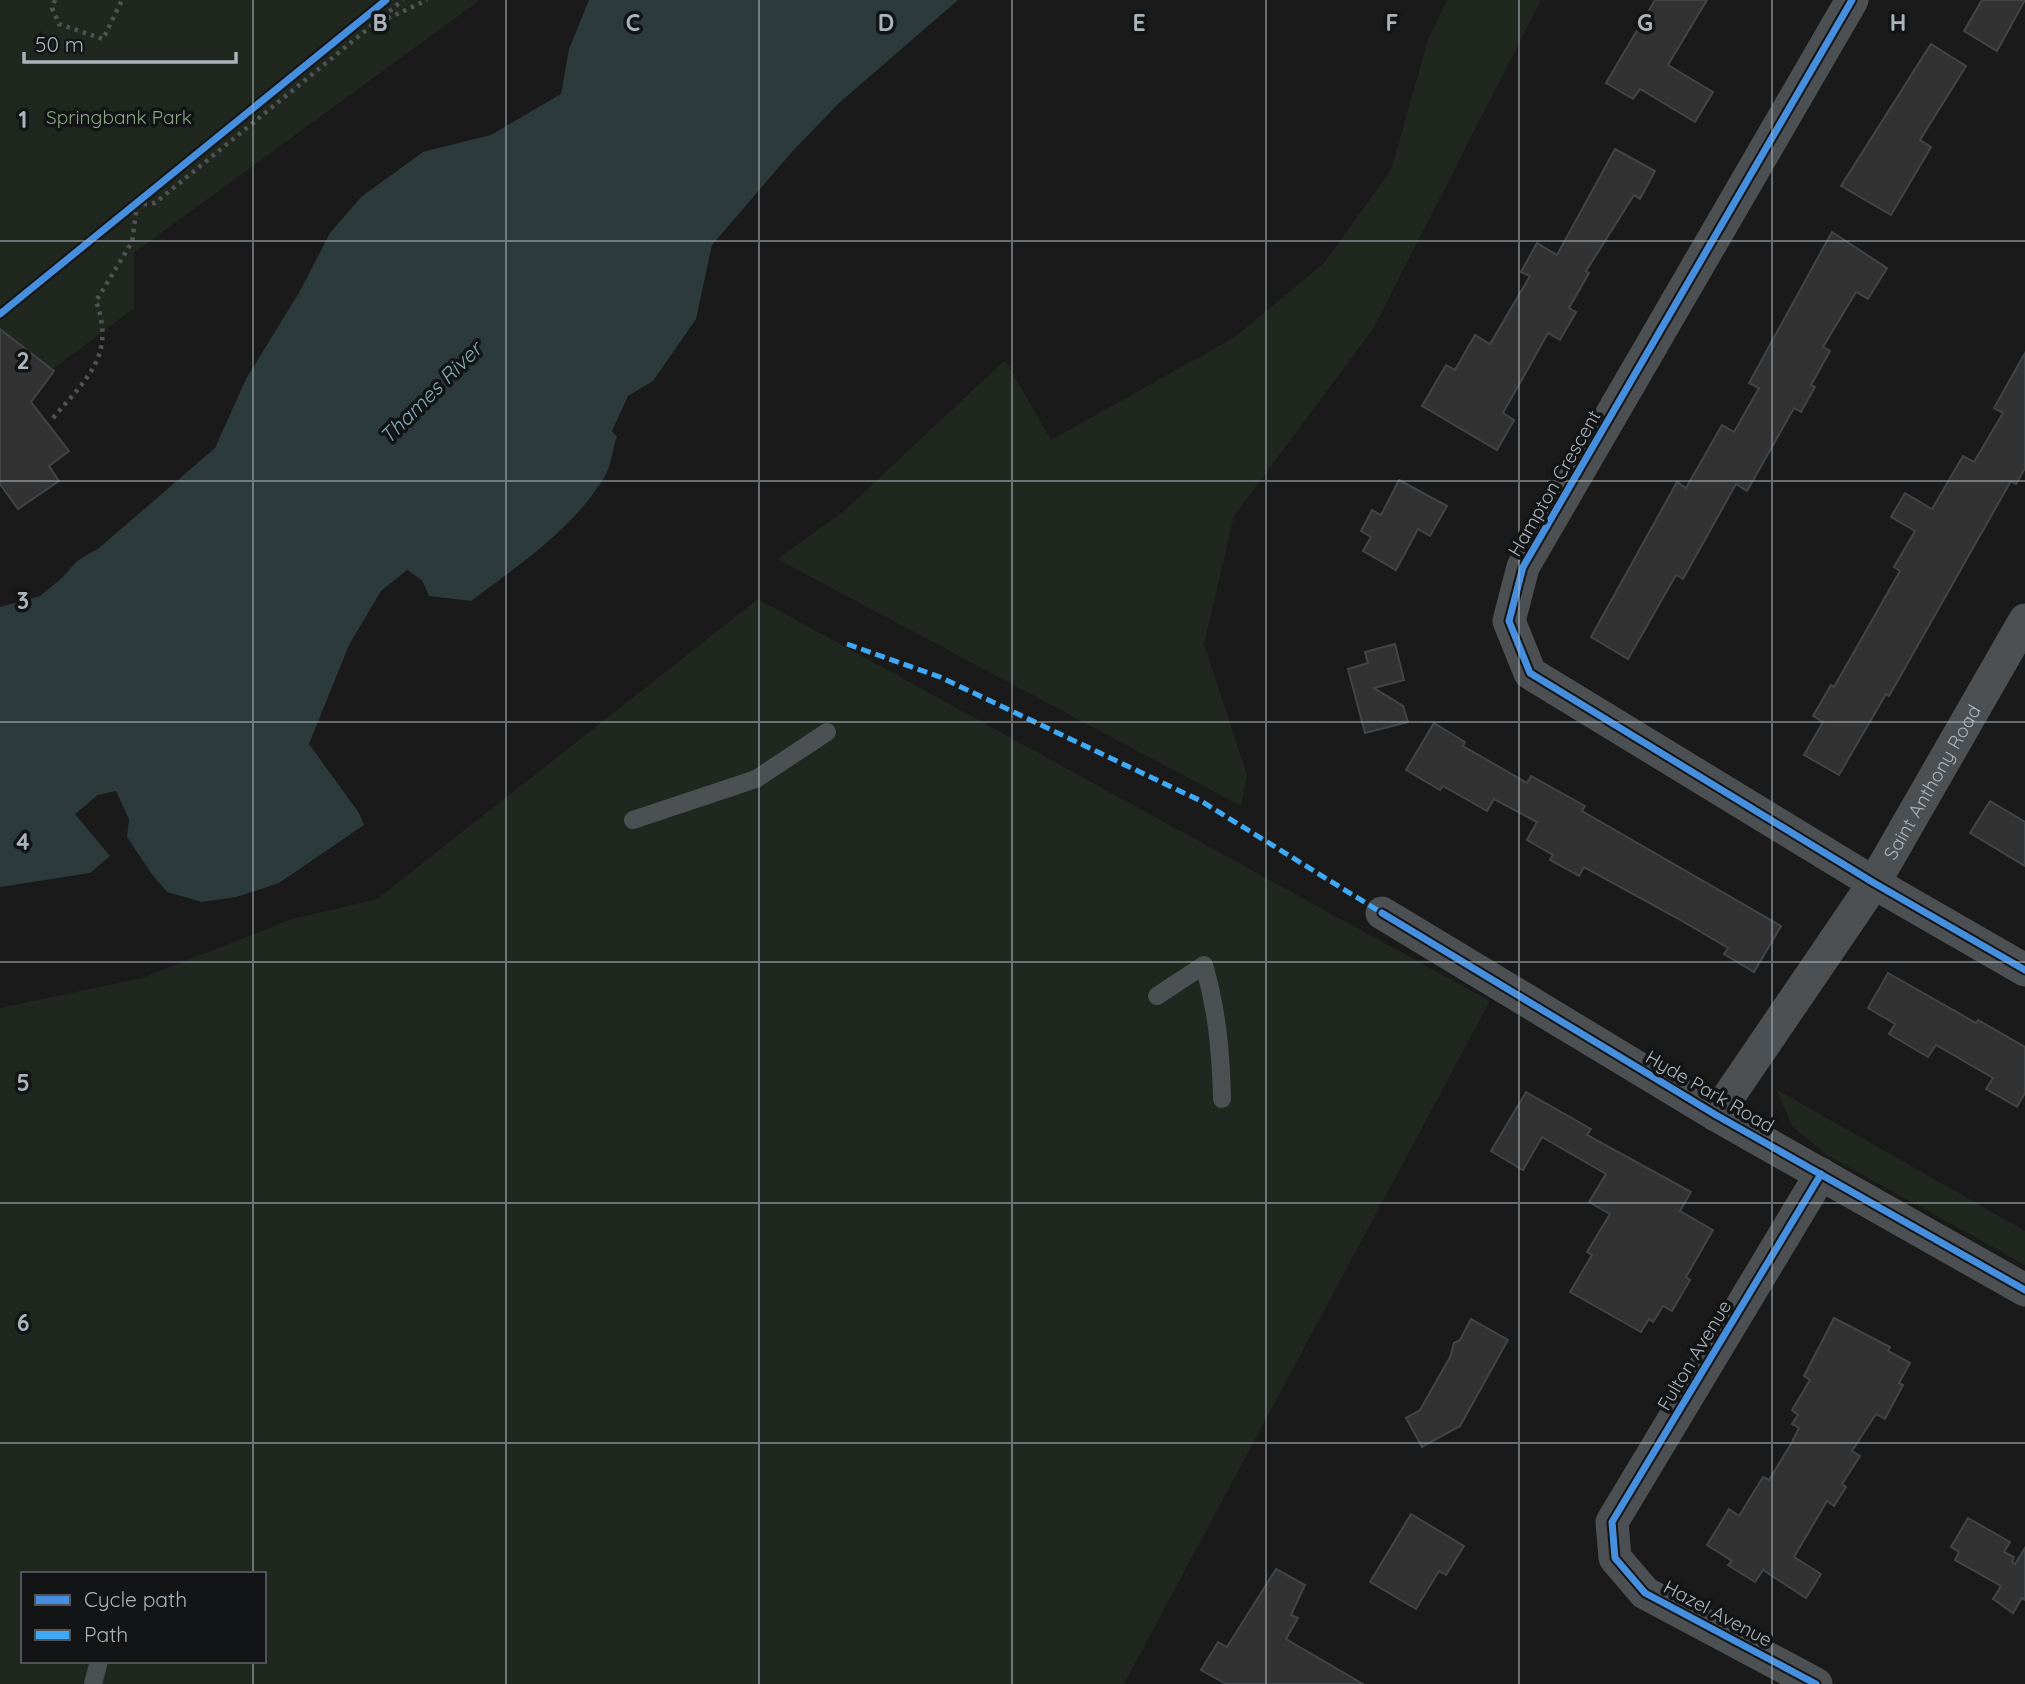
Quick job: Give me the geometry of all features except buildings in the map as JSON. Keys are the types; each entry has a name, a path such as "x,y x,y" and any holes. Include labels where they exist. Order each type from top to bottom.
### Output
{"street":[{"name":"Hampton Crescent","path":"1852,0 1523,567 1509,621 1530,673 1874,883 2025,970"},
{"name":"Saint Anthony Road","path":"1716,1115 1874,883 2025,620"},
{"name":"Hyde Park Road","path":"1382,913 1716,1115 2025,1290"},
{"name":"Fulton Avenue","path":"1615,1558 1612,1522 1821,1174"},
{"name":"Hazel Avenue","path":"1615,1558 1645,1593 1816,1684"}],"lane":[{"path":"633,820 757,779 827,732"},
{"path":"1157,996 1204,965 1214,999 1221,1048 1222,1099"},
{"path":"93,1684 98,1663"}],"path":[{"path":"55,0 52,8 59,24 103,39 122,0"},
{"path":"137,205 155,203 403,0"},
{"path":"373,25 427,0"},
{"path":"127,212 147,197"},
{"path":"53,418 96,366 103,343 101,316 96,301 132,242 137,205"}],"green space":[{"name":"Springbank Park","path":"0,0 480,0 134,253 134,308 0,409"},
{"path":"1447,0 1541,0 1373,329 1234,516 1204,644 1247,775 1241,806 777,559 844,511 1005,360 1051,440 1235,337 1324,263 1391,170 1428,40"},
{"path":"758,599 1490,1001 1124,1684 0,1684 0,1008 142,978 292,919 377,899"},
{"path":"1776,1089 2025,1231 2025,1265 1825,1154 1792,1126"}],"water":[{"name":"Thames River","path":"589,0 958,0 838,104 791,153 712,245 696,319 653,381 628,396 612,431 617,437 606,474 594,493 563,528 471,601 429,596 422,580 407,570 381,591 349,645 309,744 359,813 364,825 279,883 236,897 202,902 167,892 151,873 127,837 129,819 116,791 98,795 75,814 110,856 90,873 0,887 0,607 40,596 77,561 99,548 215,448 246,379 300,291 330,233 361,197 423,152 491,135 561,94 569,49"}],"marked path":[{"path":"847,644 940,677 1201,801 1382,913"}],"cycle path":[{"path":"0,314 386,0"},
{"path":"1852,0 1523,567 1509,621 1530,673 1874,883 2025,970"},
{"path":"1382,913 1716,1115 2025,1290"},
{"path":"1816,1684 1645,1593 1615,1558 1612,1522 1821,1174"}]}
